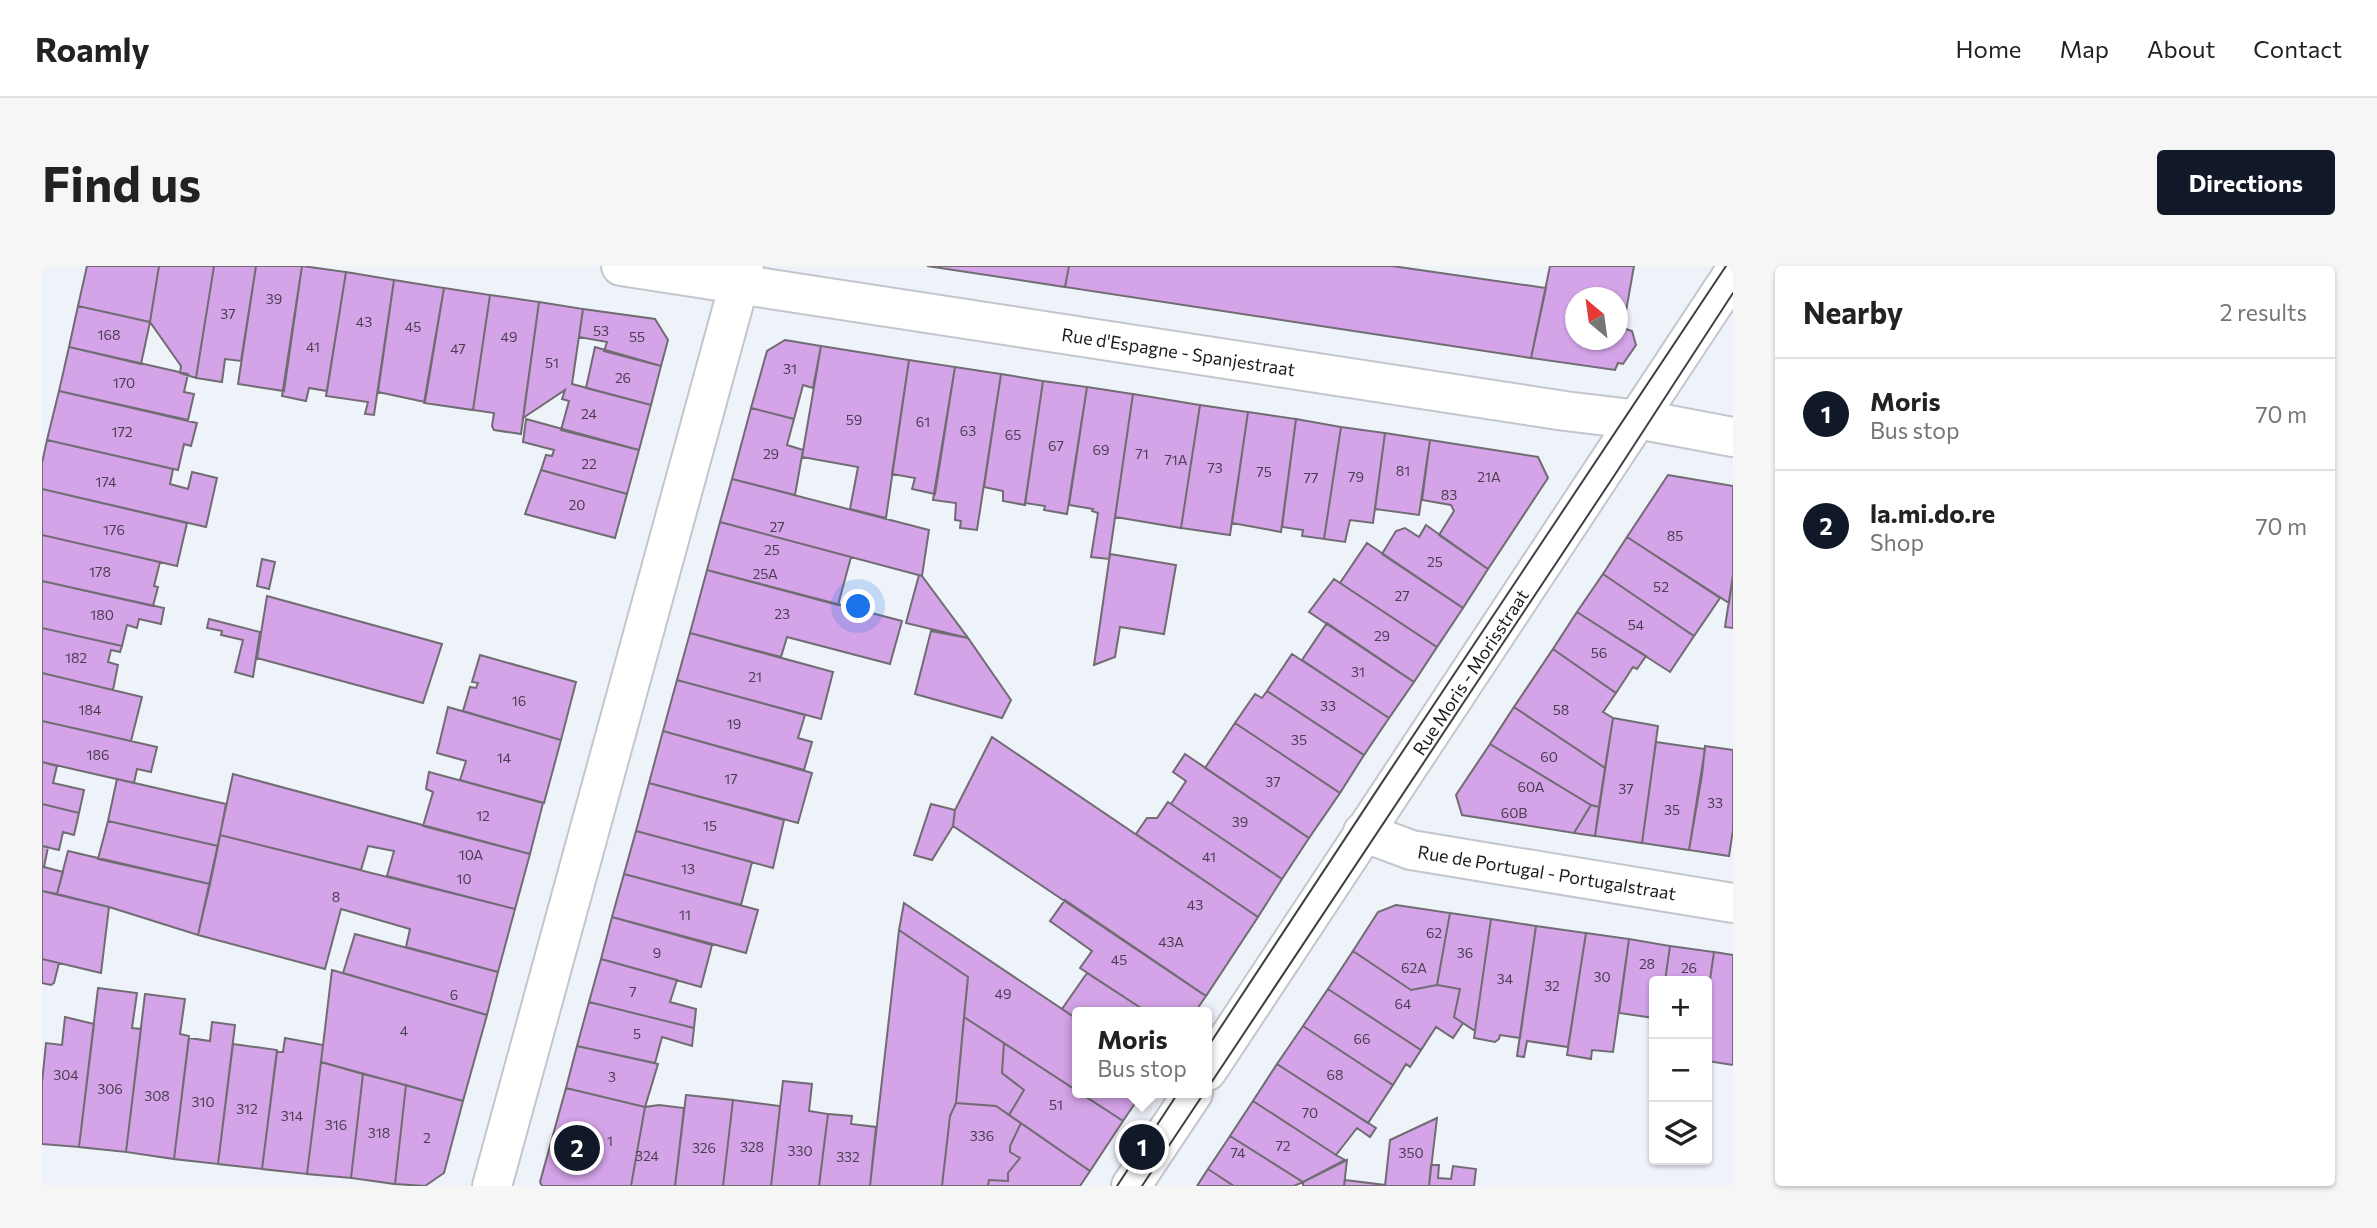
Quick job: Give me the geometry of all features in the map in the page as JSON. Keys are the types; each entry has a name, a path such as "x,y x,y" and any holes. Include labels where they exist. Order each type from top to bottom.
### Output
{"street":[{"name":"Rue d'Espagne - Spanjestraat","path":"621,266 741,275 1733,437"},
{"name":"Rue Moris - Morisstraat","path":"1212,1063 1733,274"},
{"path":"492,1186 741,275"},
{"name":"Rue de Portugal - Portugalstraat","path":"1363,832 1411,850 1733,903"},
{"path":"1131,1186 1190,1098"}],"building":[{"path":"87,266 159,266 150,322 78,306"},
{"path":"159,266 214,266 196,378 180,373 181,366 150,322"},
{"path":"214,266 256,266 241,361 225,359 222,382 196,378"},
{"path":"256,266 302,266 284,391 238,384"},
{"path":"302,266 346,272 327,391 309,388 306,401 282,396"},
{"path":"927,266 1069,266 1065,287"},
{"path":"1069,266 1392,266 1546,288 1531,358 1065,287"},
{"path":"1550,266 1634,266 1628,300 1628,287 1565,287 1565,350 1628,350 1628,330 1632,331 1636,345 1623,364 1618,363 1615,370 1531,358"},
{"path":"346,272 394,280 374,415 365,414 368,402 326,396"},
{"path":"394,280 444,288 425,402 378,392"},
{"path":"444,288 490,295 473,410 424,403"},
{"path":"490,295 539,302 521,434 494,430 494,413 473,410"},
{"path":"539,302 583,309 572,384 651,405 639,450 561,430 569,401 562,399 565,390 523,418"},
{"path":"78,306 150,322 141,364 69,347"},
{"path":"583,309 655,319 668,340 661,366 604,351 607,342 579,337"},
{"path":"785,340 821,346 813,388 803,385 794,419 751,408 767,351"},
{"path":"821,346 909,360 886,518 850,509 858,467 802,457"},
{"path":"69,347 188,374 184,392 194,394 188,420 59,391"},
{"path":"595,347 661,366 651,405 586,388"},
{"path":"909,360 955,367 935,494 912,489 915,478 892,474"},
{"path":"955,367 1001,374 977,530 960,528 961,521 955,520 956,503 933,500"},
{"path":"1001,374 1043,381 1025,505 1003,501 1003,491 984,487"},
{"path":"1043,381 1087,387 1067,514 1044,510 1045,506 1025,503"},
{"path":"1087,387 1133,394 1109,559 1091,557 1098,513 1092,511 1093,509 1069,505"},
{"path":"59,391 197,423 191,446 184,444 178,470 47,440"},
{"path":"1133,394 1200,405 1181,528 1115,517"},
{"path":"1200,405 1248,412 1230,535 1181,528"},
{"path":"751,408 794,419 787,445 803,450 795,495 732,479"},
{"path":"1248,412 1296,419 1281,532 1232,523"},
{"path":"526,419 639,450 627,494 541,470 546,455 552,456 554,450 523,442"},
{"path":"1296,419 1341,427 1324,539 1302,536 1303,530 1282,527"},
{"path":"1341,427 1385,433 1373,523 1350,520 1345,542 1324,539"},
{"path":"1385,433 1430,440 1419,515 1375,509"},
{"path":"47,440 173,469 170,484 188,489 192,472 217,478 206,527 42,489 42,463"},
{"path":"1430,440 1538,457 1548,478 1488,569 1439,535 1454,511 1451,505 1422,500"},
{"path":"541,470 627,494 615,538 525,514"},
{"path":"1668,475 1733,486 1733,575 1729,603 1627,537"},
{"path":"732,479 929,530 922,576 720,522"},
{"path":"42,489 187,523 177,566 42,535"},
{"path":"720,522 851,557 838,605 707,570"},
{"path":"1426,525 1488,569 1463,608 1382,554 1396,531 1405,528 1419,537"},
{"path":"42,535 160,562 154,586 158,587 153,606 42,581"},
{"path":"1627,537 1720,598 1694,636 1603,574"},
{"path":"1367,543 1463,608 1437,647 1340,583"},
{"path":"1110,554 1176,565 1164,634 1120,627 1115,657 1094,665"},
{"path":"262,559 275,562 269,589 257,586"},
{"path":"707,570 902,621 890,664 787,637 781,657 690,633"},
{"path":"1603,574 1694,636 1670,672 1577,612"},
{"path":"919,575 922,576 968,638 906,623"},
{"path":"1733,575 1733,628 1725,627"},
{"path":"1334,579 1437,647 1414,682 1309,612"},
{"path":"42,581 164,608 161,624 139,619 137,628 127,625 122,646 42,628"},
{"path":"267,596 442,644 423,703 257,658"},
{"path":"1577,612 1646,656 1637,669 1633,667 1616,693 1553,649"},
{"path":"209,619 260,632 253,677 235,672 243,640 221,635 222,631 207,628"},
{"path":"1327,623 1414,682 1389,718 1302,660"},
{"path":"42,628 122,646 120,652 111,650 108,662 118,665 113,690 42,673"},
{"path":"931,631 968,638 1011,700 1002,718 915,694"},
{"path":"690,633 833,672 821,719 677,680"},
{"path":"1553,649 1616,693 1603,712 1613,718 1605,768 1514,707"},
{"path":"1292,654 1389,718 1364,755 1267,691"},
{"path":"480,655 576,682 561,740 463,711 470,687 476,688 478,683 472,682"},
{"path":"42,673 142,697 131,741 42,721"},
{"path":"677,680 805,715 798,738 812,742 804,770 663,731"},
{"path":"1267,691 1364,755 1340,793 1235,723 1255,694 1262,698"},
{"path":"448,707 561,740 544,803 460,780 466,761 437,753"},
{"path":"1514,707 1605,768 1599,807 1591,805 1490,744"},
{"path":"1613,718 1658,726 1642,843 1595,836"},
{"path":"42,721 157,747 151,772 137,769 134,783 42,762"},
{"path":"1235,723 1340,793 1309,838 1205,768"},
{"path":"663,731 812,773 798,823 649,783"},
{"path":"992,737 1258,917 1206,996 953,826 955,810"},
{"path":"1656,742 1705,749 1689,850 1642,843"},
{"path":"1490,744 1591,805 1574,833 1462,815 1456,795"},
{"path":"1705,746 1733,750 1733,830 1729,856 1689,850"},
{"path":"1185,754 1309,838 1282,879 1171,804 1186,781 1173,772"},
{"path":"42,762 57,766 53,783 84,790 79,813 42,804"},
{"path":"429,772 543,803 530,854 423,826 433,792 426,789"},
{"path":"233,774 530,854 515,909 387,876 394,851 368,846 361,870 220,835"},
{"path":"117,779 226,804 218,846 108,821"},
{"path":"649,783 784,820 773,868 636,831"},
{"path":"1168,802 1282,879 1258,917 1136,834 1147,818 1157,818"},
{"path":"42,804 79,813 74,835 63,832 59,850 42,846"},
{"path":"931,804 955,810 953,826 932,860 914,855"},
{"path":"1591,805 1599,807 1595,836 1574,833"},
{"path":"108,821 218,846 210,884 98,859"},
{"path":"636,831 752,862 741,905 624,874"},
{"path":"220,835 515,909 498,972 406,947 410,929 341,909 325,969 198,935"},
{"path":"42,846 48,847 44,867 63,872 57,894 42,891"},
{"path":"68,851 210,884 198,935 57,894"},
{"path":"624,874 758,910 746,953 612,917"},
{"path":"42,891 109,907 101,973 42,959"},
{"path":"1065,900 1206,996 1198,1007 1139,1007 1080,968 1092,951 1050,921"},
{"path":"904,903 1072,1016 1072,1088 964,1017 968,977 899,930"},
{"path":"1396,905 1450,913 1437,985 1411,990 1353,951 1378,912"},
{"path":"1450,913 1491,919 1475,1031 1454,1017 1460,989 1437,985"},
{"path":"612,917 712,945 701,987 601,959"},
{"path":"1491,919 1536,926 1520,1038 1500,1035 1495,1042 1474,1038"},
{"path":"1536,926 1586,933 1568,1047 1527,1041 1524,1057 1517,1056"},
{"path":"899,930 968,977 956,1103 950,1116 942,1186 870,1186"},
{"path":"1586,933 1629,939 1613,1052 1592,1050 1591,1059 1567,1055"},
{"path":"355,934 498,972 487,1015 343,973"},
{"path":"1629,939 1670,946 1666,976 1649,976 1649,1017 1619,1013"},
{"path":"1670,946 1714,952 1711,976 1666,976"},
{"path":"1353,951 1411,990 1437,985 1460,989 1454,1017 1463,1023 1453,1038 1436,1027 1421,1050 1328,989"},
{"path":"1714,952 1733,955 1733,1065 1712,1062 1711,976"},
{"path":"42,959 59,963 54,983 51,985 42,983"},
{"path":"601,959 677,980 670,1002 696,1009 694,1028 589,1002"},
{"path":"332,970 487,1015 463,1101 321,1062"},
{"path":"1087,973 1139,1007 1072,1007 1072,1016 1062,1009"},
{"path":"98,988 137,993 132,1028 141,1029 126,1152 79,1147"},
{"path":"1328,989 1421,1050 1410,1067 1406,1064 1393,1085 1303,1026"},
{"path":"145,994 185,999 180,1034 189,1036 174,1159 126,1152"},
{"path":"589,1002 694,1028 692,1046 662,1037 655,1063 577,1046"},
{"path":"65,1017 94,1024 79,1147 42,1144 42,1083 46,1043 62,1045"},
{"path":"964,1017 1004,1043 1002,1073 1024,1090 1009,1115 996,1106 956,1103"},
{"path":"212,1022 235,1025 218,1164 174,1159 189,1038 210,1041"},
{"path":"1303,1026 1393,1085 1368,1123 1277,1064"},
{"path":"285,1038 323,1045 307,1174 262,1169 277,1052 283,1052"},
{"path":"1004,1043 1072,1088 1072,1098 1088,1098 1123,1121 1090,1171 1009,1115 1024,1090 1002,1073"},
{"path":"233,1044 277,1050 262,1169 218,1164"},
{"path":"577,1046 658,1064 645,1107 566,1088"},
{"path":"321,1062 363,1074 351,1178 307,1174"},
{"path":"1277,1064 1376,1128 1370,1137 1357,1128 1336,1155 1253,1101"},
{"path":"363,1074 406,1085 395,1184 351,1178"},
{"path":"783,1081 812,1084 809,1111 828,1114 819,1186 771,1186"},
{"path":"406,1085 463,1101 444,1173 425,1186 395,1184"},
{"path":"566,1088 645,1107 631,1186 542,1186 540,1182"},
{"path":"686,1095 733,1100 723,1186 675,1186"},
{"path":"1088,1098 1139,1098 1123,1121"},
{"path":"733,1100 780,1106 771,1186 723,1186"},
{"path":"1253,1101 1345,1160 1303,1182 1230,1136"},
{"path":"956,1103 996,1106 1021,1123 1010,1146 1010,1152 1020,1158 1008,1173 1008,1181 989,1180 988,1186 942,1186 950,1116"},
{"path":"659,1105 684,1108 675,1186 631,1186 645,1107"},
{"path":"828,1114 852,1116 851,1124 876,1127 870,1186 819,1186"},
{"path":"1437,1118 1429,1186 1385,1186 1390,1140"},
{"path":"1021,1123 1090,1171 1080,1186 988,1186 989,1180 1008,1181 1008,1173 1020,1158 1010,1152 1010,1146"},
{"path":"1230,1136 1303,1182 1294,1186 1234,1186 1208,1169"},
{"path":"1347,1160 1344,1186 1303,1186 1303,1182"},
{"path":"1431,1165 1439,1165 1438,1178 1451,1179 1453,1166 1476,1169 1474,1186 1429,1186"},
{"path":"1208,1169 1231,1184 1230,1186 1197,1186"},
{"path":"1345,1180 1385,1185 1385,1186 1344,1186"}],"tram line":[{"path":"1212,1040 1726,266"},
{"path":"1212,1081 1733,293"},
{"path":"1117,1186 1175,1098"},
{"path":"1142,1186 1201,1098"}],"place":[{"name":"Moris","path":"1142,1147"},
{"name":"la.mi.do.re","path":"577,1148"}]}
